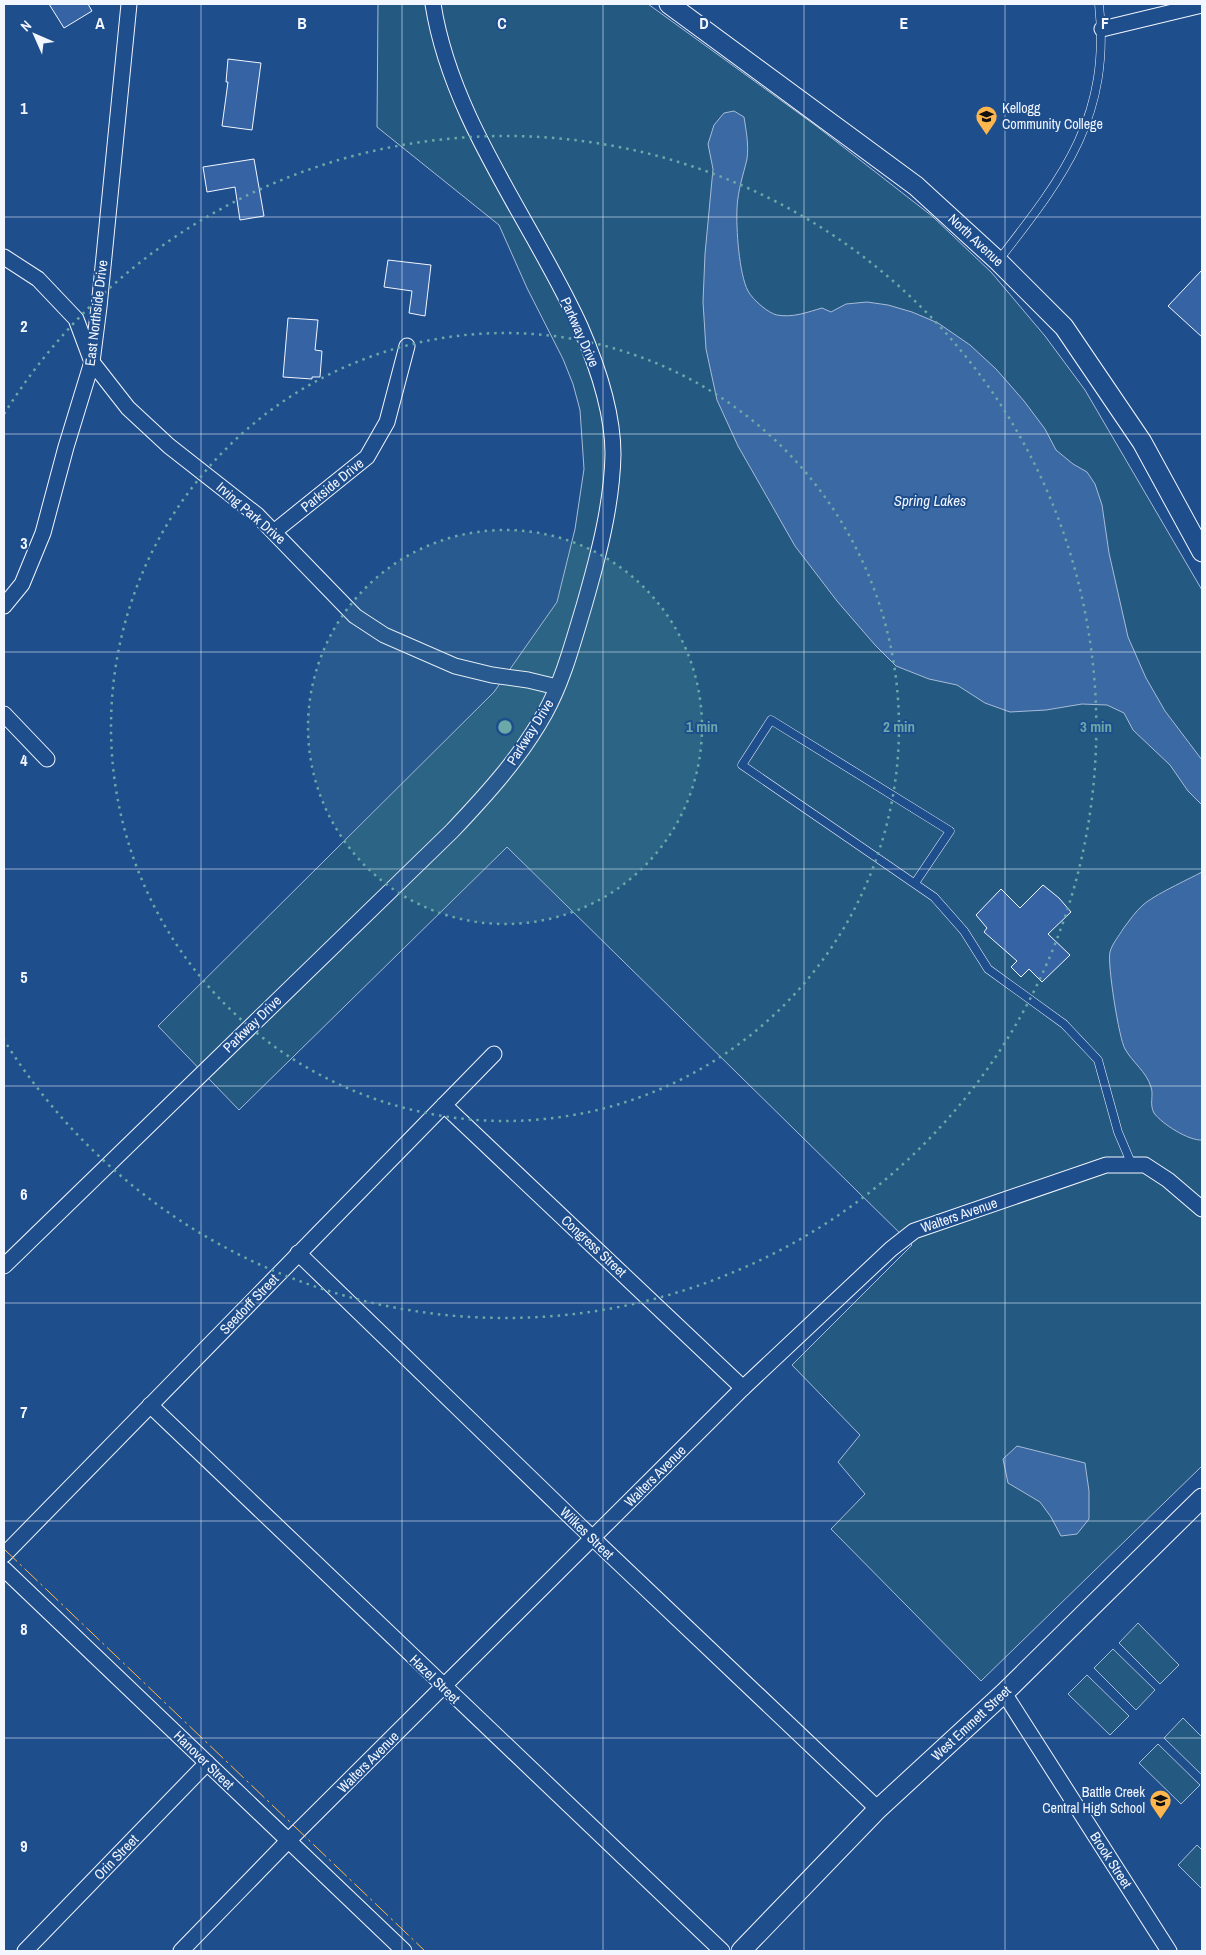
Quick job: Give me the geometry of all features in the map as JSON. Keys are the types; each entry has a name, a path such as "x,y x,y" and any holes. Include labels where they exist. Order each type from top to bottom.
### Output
{"street":[{"name":"East Northside Drive","path":"4,606 22,584 44,533 66,447 92,362 129,4"},
{"name":"Parkway Drive","path":"6,1260 452,832 495,785 525,746 546,711 557,687 579,622 605,522 611,487 613,452 609,418 599,379 580,327 466,111 447,61 433,4"},
{"name":"North Avenue","path":"668,4 916,186 998,261 1064,327 1142,442 1202,552"},
{"path":"1102,29 1202,5"},
{"name":"Irving Park Drive","path":"4,258 38,279 76,319 92,362 128,408 169,446 275,531 355,616 384,635 455,666 557,687"},
{"name":"Parkside Drive","path":"275,531 367,457 386,422 407,346"},
{"path":"4,714 47,759"},
{"name":"Seedorff Street","path":"4,1555 494,1054"},
{"name":"Congress Street","path":"444,1105 743,1388"},
{"name":"Walters Avenue","path":"181,1951 288,1841 743,1388 884,1256 914,1231 1106,1164 1145,1165 1168,1180 1202,1209"},
{"name":"Wilkes Street","path":"298,1254 878,1809"},
{"name":"Hazel Street","path":"150,1405 722,1951"},
{"name":"West Emmett Street","path":"742,1951 878,1809 1004,1693 1202,1498"},
{"name":"Hanover Street","path":"4,1569 404,1951"},
{"name":"Brook Street","path":"1004,1693 1169,1951"},
{"name":"Orin Street","path":"26,1951 206,1763"}],"lane":[{"path":"998,261 1054,186 1075,151 1091,112 1102,54 1099,4"},
{"path":"915,883 950,831 771,720 742,765 934,897 964,931 988,968 1064,1024 1098,1060 1118,1132 1132,1165"}],"shaded area":[{"path":"378,4 648,4 815,125 932,216 991,272 1045,336 1085,390 1202,590 1202,1466 981,1681 831,1529 865,1494 838,1462 860,1435 792,1365 912,1245 507,847 239,1110 158,1026 494,692 557,602 575,529 584,469 580,410 573,384 499,225 377,127"},
{"path":"1138,1623 1179,1665 1160,1684 1119,1643"},
{"path":"1113,1649 1155,1690 1136,1710 1094,1668"},
{"path":"1087,1675 1129,1716 1110,1735 1068,1694"},
{"path":"1183,1718 1202,1737 1202,1775 1164,1738"},
{"path":"1158,1744 1200,1785 1181,1804 1139,1763"},
{"path":"1197,1845 1202,1850 1202,1889 1178,1865"}],"water":[{"name":"Spring Lakes","path":"734,111 744,117 748,148 738,201 737,227 742,274 750,295 765,309 777,315 789,316 822,308 831,312 846,304 867,302 888,305 912,312 938,323 970,345 996,369 1045,429 1056,450 1073,464 1087,472 1095,484 1102,505 1109,553 1128,637 1146,678 1165,711 1202,760 1202,805 1188,791 1170,765 1133,730 1124,713 1107,705 1082,704 1046,710 1010,712 985,703 957,685 929,679 896,666 837,601 795,546 738,446 717,400 706,349 703,302 705,254 713,169 708,144 714,125 724,113"},
{"path":"1202,872 1202,1140 1197,1140 1176,1131 1154,1113 1152,1090 1149,1081 1128,1054 1123,1042 1114,1001 1110,952 1128,923 1148,901"},
{"path":"1017,1446 1085,1463 1089,1491 1089,1519 1077,1534 1061,1536 1040,1502 1008,1483 1003,1459"}],"building":[{"path":"49,4 88,4 92,11 64,28"},
{"path":"228,59 261,63 252,130 222,126 228,82 226,82"},
{"path":"254,159 264,216 240,220 235,187 207,192 203,167"},
{"path":"388,260 431,265 425,316 409,313 412,291 384,287"},
{"path":"1202,270 1202,337 1168,306"},
{"path":"288,318 318,320 315,350 322,351 320,377 312,377 312,379 283,377"},
{"path":"1043,885 1059,898 1071,912 1048,934 1070,955 1042,982 1029,969 1021,977 1011,967 1017,961 984,932 987,928 976,915 1001,889 1020,908"}],"power":[{"path":"4,1549 425,1951"}],"place":[{"name":"Kellogg Community College","path":"986,135"},
{"name":"Battle Creek Central High School","path":"1161,1819"}]}
